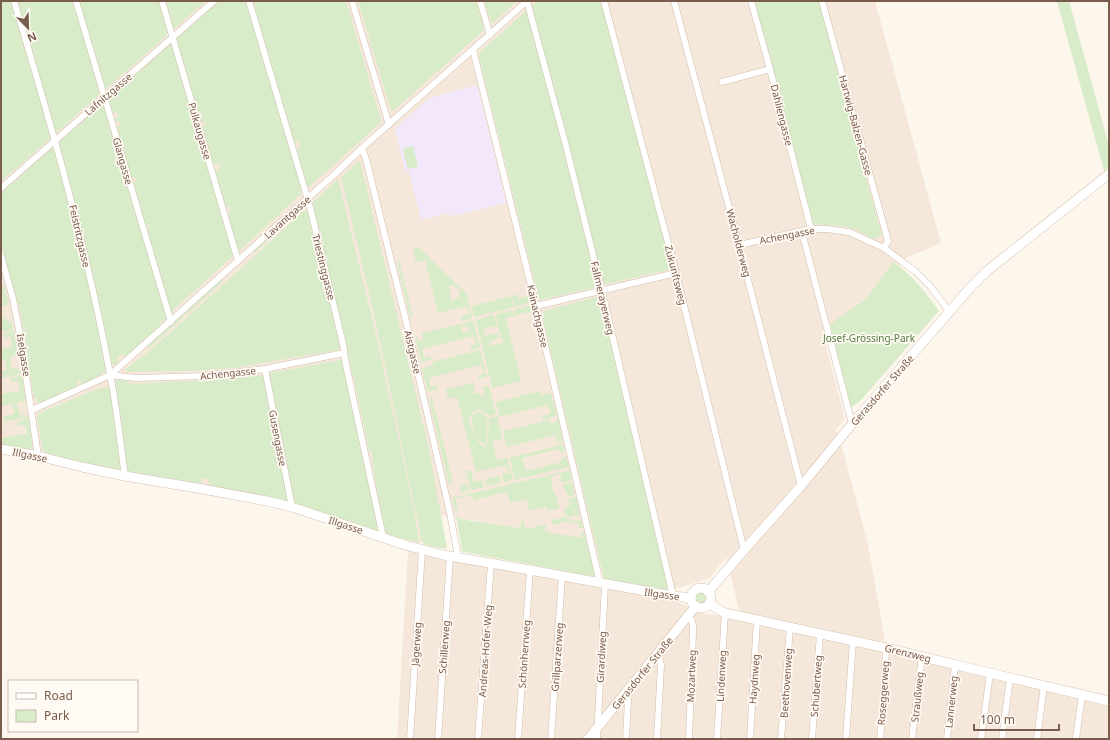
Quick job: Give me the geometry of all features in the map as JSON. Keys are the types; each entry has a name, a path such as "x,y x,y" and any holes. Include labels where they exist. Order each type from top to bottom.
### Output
{"street":[{"name":"Feistritzgasse","path":"14,1 55,140 78,226 110,375 125,476"},
{"name":"Glangasse","path":"76,1 171,322"},
{"name":"Pulkaugasse","path":"162,1 238,261"},
{"name":"Lafnitzgasse","path":"1,188 214,1"},
{"name":"Triestinggasse","path":"249,1 307,198 344,348 384,537"},
{"path":"352,1 389,124"},
{"path":"480,1 490,35"},
{"name":"Lavantgasse","path":"32,410 110,375 171,322 362,148 527,1"},
{"name":"Fallmerayerweg","path":"527,1 565,142 602,291 673,596"},
{"name":"Zukunftsweg","path":"604,1 676,273 744,550"},
{"name":"Wacholderweg","path":"674,1 801,486"},
{"name":"Dahliengasse","path":"750,1 770,69 811,229"},
{"name":"Hartwig-Balzen-Gasse","path":"822,1 888,241 884,248"},
{"name":"Kainachgasse","path":"473,50 603,584"},
{"path":"722,82 770,69"},
{"name":"Aistgasse","path":"362,148 408,328 450,513 454,556"},
{"name":"Gerasdorfer Straße","path":"588,739 689,614 694,603 692,594 698,589 703,589 708,592 801,486 852,424 970,288 987,271 1109,174"},
{"name":"Achengasse","path":"739,245 811,229 827,229 849,232 884,248 916,272 930,286 949,311"},
{"path":"802,232 852,424"},
{"name":"Iselgasse","path":"1,256 16,314 25,360 38,456"},
{"path":"536,306 676,273"},
{"name":"Achengasse","path":"110,375 136,378 191,376 239,372 265,369 344,353"},
{"name":"Gusengasse","path":"265,369 292,507"},
{"name":"Illgasse","path":"1,449 125,476 249,497 292,507 422,550 603,584 673,596 683,596 694,603"},
{"name":"Jägerweg","path":"410,739 422,550"},
{"name":"Schillerweg","path":"438,739 454,556"},
{"name":"Andreas-Hofer-Weg","path":"478,739 491,563"},
{"name":"Schönherrweg","path":"518,739 530,570"},
{"name":"Grillparzerweg","path":"552,739 562,576"},
{"name":"Girardiweg","path":"597,739 603,584"},
{"path":"694,603 702,608 708,604 711,597 708,592"},
{"name":"Grenzweg","path":"708,604 725,613 922,656 1109,701"},
{"name":"Lindenweg","path":"717,739 725,613"},
{"name":"Mozartweg","path":"689,614 693,625 689,739"},
{"name":"Haydnweg","path":"750,739 758,620"},
{"name":"Beethovenweg","path":"781,739 790,627"},
{"name":"Schubertweg","path":"812,739 820,634"},
{"path":"846,739 853,641"},
{"name":"Roseggerweg","path":"880,739 886,648"},
{"path":"657,739 661,664 658,653"},
{"name":"Straußweg","path":"912,739 922,656"},
{"name":"Lannerweg","path":"947,739 956,665"},
{"path":"981,739 990,673"},
{"path":"1002,739 1010,678"},
{"path":"1037,739 1044,686"},
{"path":"626,692 628,700 626,739"},
{"path":"1076,739 1082,695"}],"shaded area":[{"path":"1,1 751,1 813,224 842,226 857,230 873,239 882,236 819,1 875,1 941,243 906,258 866,298 822,331 845,419 836,430 868,544 885,642 740,613 726,557 710,578 669,591 604,580 593,541 441,515 445,549 385,534 375,529 1,446"},
{"path":"477,85 506,203 450,217 449,213 421,220 409,172 405,172 395,129 429,98"},
{"path":"408,551 485,567 556,578 679,602 700,613 723,616 847,642 1109,704 1109,739 397,739"}],"green space":[{"path":"1,1 12,1 51,134 50,139 1,181"},
{"path":"17,1 74,1 100,91 99,95 57,132 55,131"},
{"path":"79,1 160,1 168,31 167,35 107,88 104,88"},
{"path":"165,1 206,1 175,28 173,27"},
{"path":"219,1 246,1 302,190 301,194 240,250 238,250 228,215 231,208 229,206 226,209 215,172 221,167 217,163 213,167 202,128 206,124 204,121 201,124 177,41 177,38"},
{"path":"253,1 346,1 381,120 377,126 309,187 307,186 296,150 301,145 297,141 294,144"},
{"path":"358,1 476,1 484,28 483,31 393,111 391,111"},
{"path":"484,1 517,1 493,23 491,22"},
{"path":"538,1 602,1 672,269 606,284 603,283 532,6"},
{"path":"751,1 819,1 882,236 873,239 857,230 842,226 813,224"},
{"path":"1057,1 1069,1 1109,146 1109,167 1104,171"},
{"path":"527,10 556,117 598,284 596,287 540,300 479,57 479,53"},
{"path":"170,44 172,45 233,253 232,257 170,312 146,232 150,226 148,224 145,228 132,184 137,180 130,177 116,128 121,124 118,120 114,123 114,120 119,116 115,111 112,114 108,100"},
{"path":"102,104 104,105 168,321 167,323 163,320 159,323 162,326 126,357 122,354 117,358 119,362 114,365 110,363 59,145 60,141"},
{"path":"413,146 418,167 408,169 403,149"},
{"path":"53,147 55,148 76,231 107,370 82,385 80,380 77,382 79,386 40,403 34,398 21,316 1,243 1,193"},
{"path":"360,161 428,445 446,549 426,545 422,541 374,314 341,177"},
{"path":"338,179 377,339 415,516 419,543 385,534 372,460 372,452 369,450 355,384 312,206 313,202"},
{"path":"303,207 305,207 254,253 253,250"},
{"path":"305,210 307,210 340,347 339,350 234,368 193,371 127,372 126,369 181,323"},
{"path":"419,248 460,287 457,289 453,285 449,286 451,301 460,297 459,291 461,288 466,293 472,318 462,321 461,317 469,314 467,306 438,313 425,260 416,262 413,249"},
{"path":"399,261 413,317 410,317 397,262"},
{"name":"Josef-Grössing-Park","path":"893,262 912,278 939,311 861,400 851,408 830,324 867,298"},
{"path":"222,279 223,281 186,315 184,313"},
{"path":"4,285 9,305 1,307 1,301 3,300 1,286"},
{"path":"528,292 530,300 528,300 529,303 515,307 512,296 517,294 518,299 528,296"},
{"path":"511,296 514,307 474,317 472,306"},
{"path":"600,296 670,589 667,592 604,579 542,314 544,311"},
{"path":"531,305 534,317 532,318 530,312 516,315 515,309"},
{"path":"1,310 3,319 8,319 9,322 12,321 14,330 1,332"},
{"path":"513,310 515,316 506,318 521,381 492,388 476,320 494,315 497,326 484,329 485,336 498,333 499,338 490,341 491,346 503,343 502,338 500,338 496,314"},
{"path":"183,314 184,317 149,348 147,346"},
{"path":"473,320 480,348 471,350 470,346 476,344 474,336 422,349 424,358 430,356 431,360 421,362 416,335 418,341 423,340 422,333 461,324 462,333 469,331 468,327 463,328 462,324"},
{"path":"14,331 18,355 10,357 12,369 17,368 18,371 21,369 21,374 1,378 1,371 7,370 5,360 1,361 1,349 12,347 11,337 4,338 4,333"},
{"path":"480,350 487,377 478,379 478,375 484,374 481,365 429,378 431,387 437,385 438,389 428,392 422,368 433,365 432,362"},
{"path":"341,360 344,362 379,529 376,532 295,505 293,501 268,377 270,373"},
{"path":"260,375 263,376 276,439 288,500 286,502 210,486 207,478 202,479 201,485 130,473 127,471 114,388 116,386 114,384 116,381 121,379 128,380 129,384 209,380"},
{"path":"22,376 26,401 17,403 20,415 25,414 25,417 27,417 28,414 28,418 4,421 4,416 14,414 12,404 1,406 1,394 20,391 18,381 11,382 11,377"},
{"path":"473,383 475,394 480,393 481,396 485,395 483,387 489,386 496,414 489,416 486,412 478,410 472,414 470,418 470,426 480,444 484,446 488,441 489,418 497,416 502,439 492,442 497,460 507,458 513,480 503,481 502,475 509,473 506,465 476,472 457,397 448,399 446,389"},
{"path":"110,386 121,469 119,472 47,454 43,451 37,417 39,413 92,391"},
{"path":"443,390 469,490 461,493 459,486 467,484"},
{"path":"550,390 557,416 543,420 542,416 550,414 548,405 499,417 496,402 540,391 541,395 550,393"},
{"path":"432,398 453,482 449,484 429,399"},
{"path":"477,412 482,412 488,419 486,442 484,444 479,440 472,424 472,417"},
{"path":"558,418 563,441 557,443 555,435 507,447 503,431 550,420 551,424 556,422 556,419"},
{"path":"29,419 33,446 27,450 1,446 1,438 27,434 25,425 18,426 17,421"},
{"path":"563,444 565,451 560,453 558,449 522,458 526,471 561,462 561,458 566,457 569,467 515,480 510,458"},
{"path":"471,470 474,482 482,480 484,487 471,490 466,471"},
{"path":"570,470 572,480 562,483 560,474 550,477 559,508 547,511 546,507 529,511 527,499 510,503 507,492 474,500 473,495 456,499 458,511 455,511 452,498"},
{"path":"499,476 501,483 486,486 485,479"},
{"path":"572,482 575,494 568,497 563,485"},
{"path":"576,497 580,514 566,519 570,519 570,521 573,520 574,522 581,520 583,528 579,528 579,524 560,521 559,524 552,524 552,520 566,517 564,508 570,506 568,499"},
{"path":"456,516 466,520 520,528 522,519 527,529 546,524 545,532 581,538 582,532 584,532 596,577 464,552 462,551"},
{"path":"701,591 706,593 708,598 706,603 701,605 696,603 694,598 696,593"}]}
